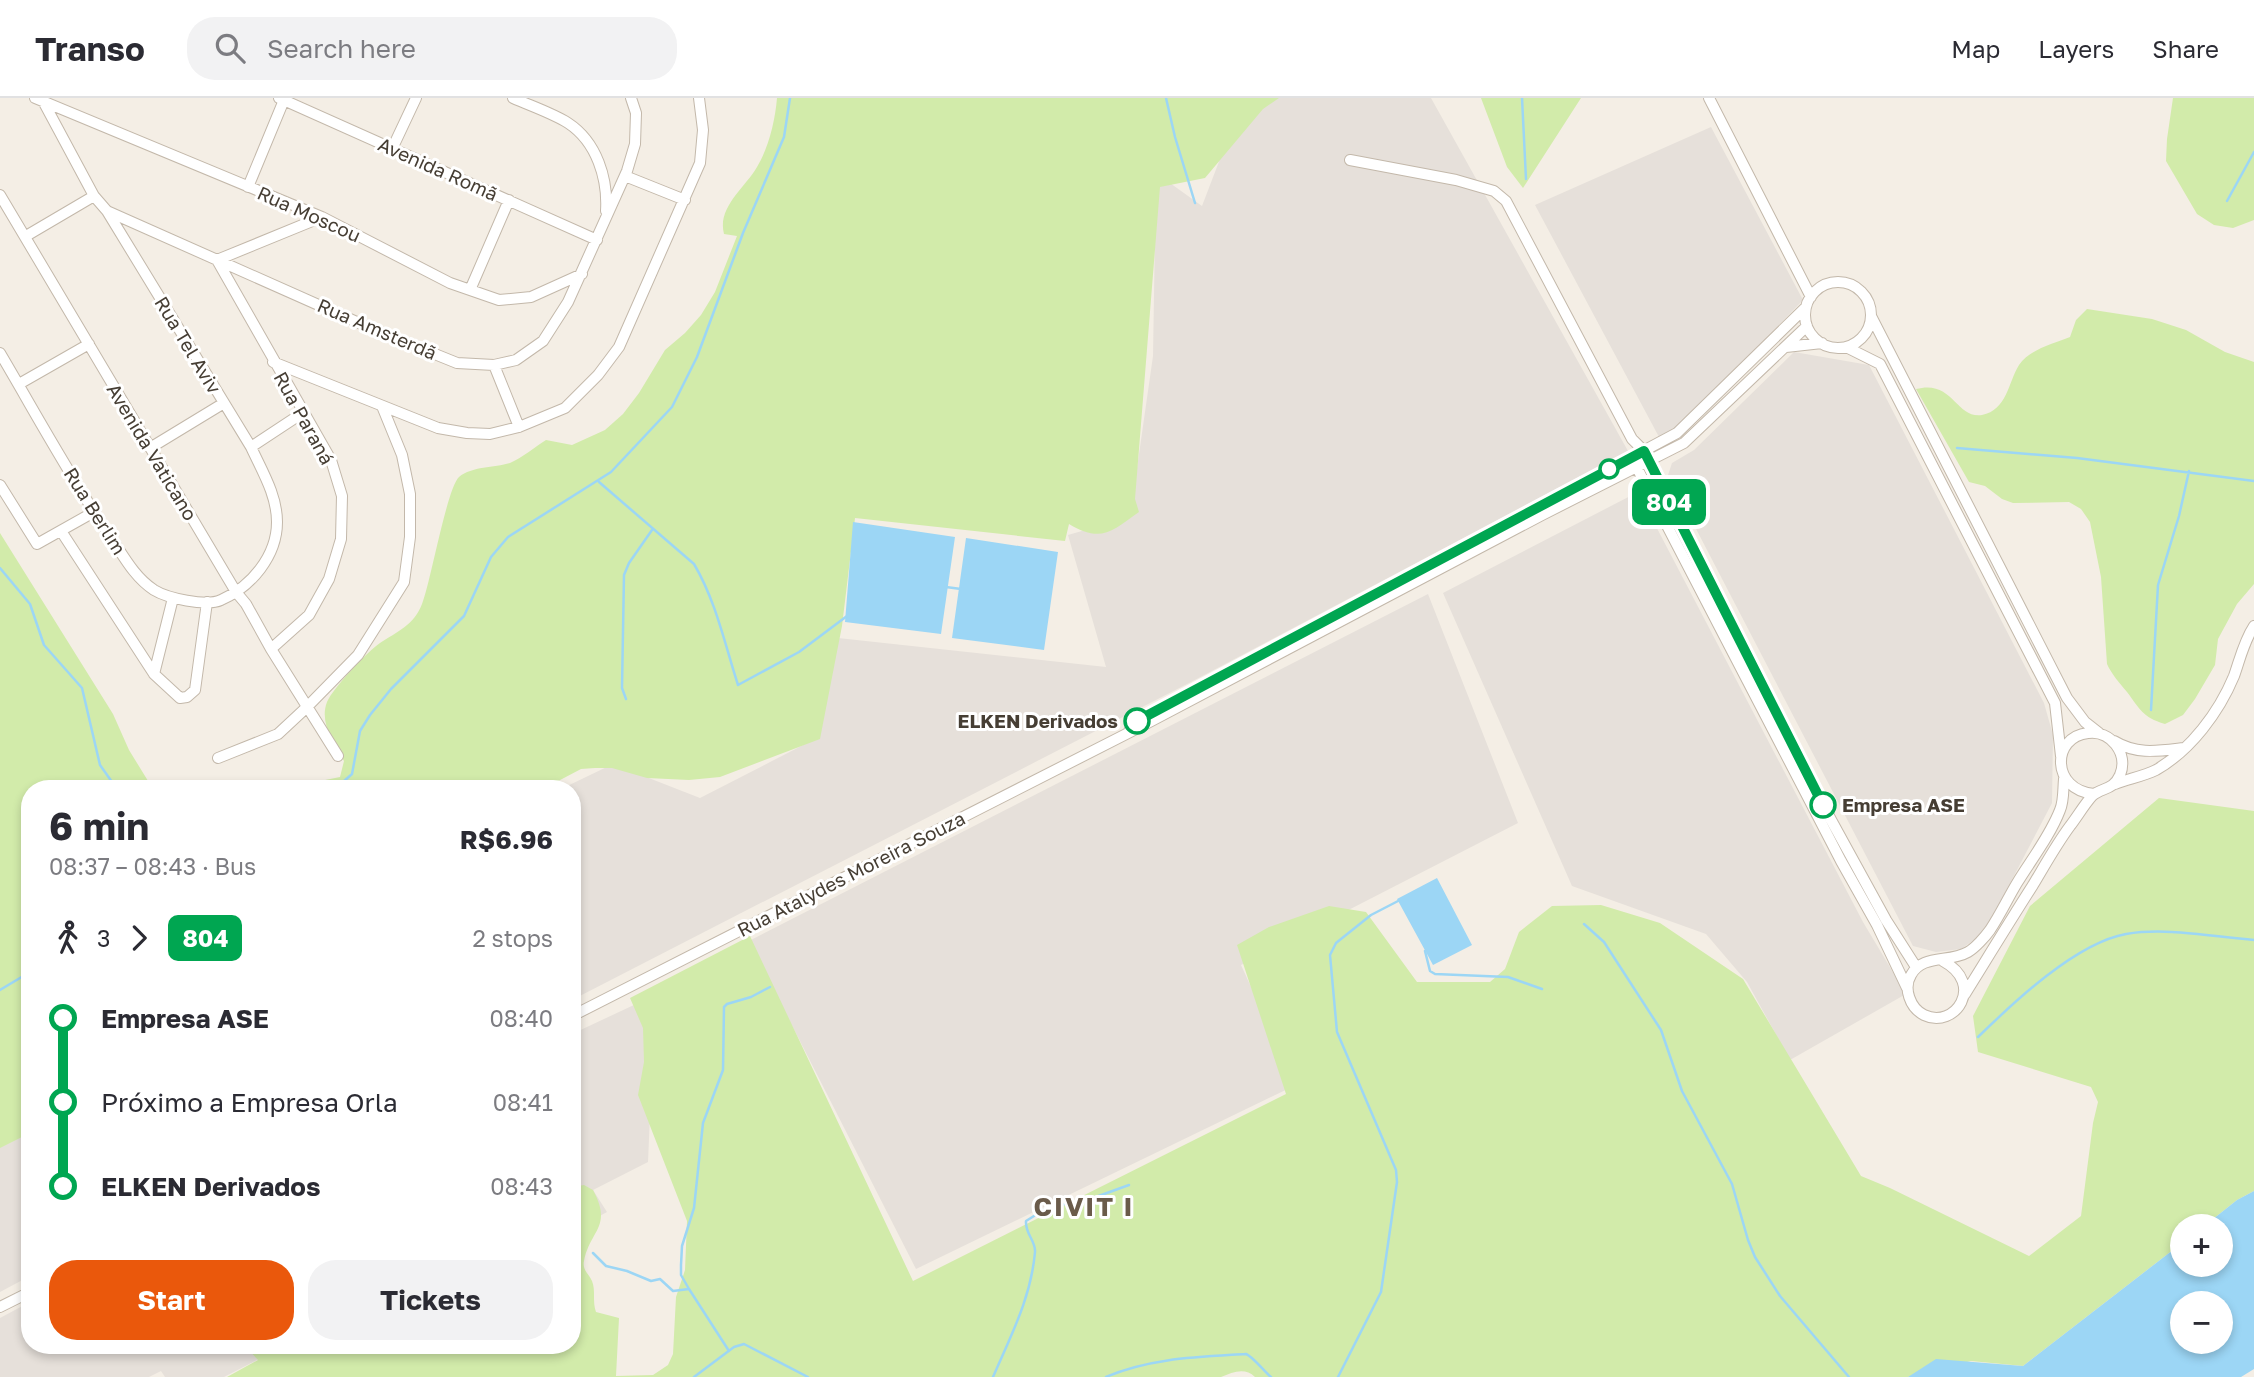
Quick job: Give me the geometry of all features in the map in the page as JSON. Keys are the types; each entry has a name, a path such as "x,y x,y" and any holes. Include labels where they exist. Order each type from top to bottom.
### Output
{"street":[{"path":"392,149 416,98"},
{"path":"513,98 570,124 592,148 606,187 606,217"},
{"name":"Rua Amsterdã","path":"107,211 368,327 457,363 494,365 516,360 543,341 568,302 625,176 635,144 636,113 631,98"},
{"path":"273,362 438,428 467,433 489,434 519,427 565,408 598,375 619,347 685,200 700,163 703,130 699,98"},
{"path":"1709,98 1811,297"},
{"path":"248,187 281,99"},
{"name":"Avenida Romã","path":"281,99 597,240"},
{"name":"Rua Moscou","path":"39,100 322,217 450,283 499,300 531,297 582,274"},
{"name":"Rua Tel Aviv","path":"39,100 94,196 107,211 251,447 269,485 277,522 274,543 266,564 236,592"},
{"path":"1350,160 1456,180 1494,191 1506,201 1632,439 1644,451 1744,661 1877,925 1907,988 1911,1005 1925,1016 1942,1017 1957,1009 2068,829 2094,794"},
{"path":"625,176 685,200"},
{"name":"Avenida Vaticano","path":"0,195 236,592 338,756"},
{"path":"26,236 94,196"},
{"path":"470,290 509,200"},
{"path":"217,260 322,217"},
{"name":"Rua Paraná","path":"217,260 331,460 342,496 341,539 329,579 309,615 271,649"},
{"path":"1907,988 1909,976 1916,967 1926,961 1944,961 1968,952 1990,930 2061,808 2064,779 2055,703 1880,365 1846,347 1822,343 1813,336 1807,326 1806,307 1811,297 1827,284 1838,282 1854,286 1863,293 1869,303 1871,316 2067,698 2085,722 2126,748 2145,752 2185,748"},
{"name":"Rua Atalydes Moreira Souza","path":"1129,732 1137,721 1677,433 1806,307"},
{"path":"1846,347 1863,337 1871,316"},
{"name":"Rua Atalydes Moreira Souza","path":"581,1011 1129,732 1684,443 1807,326"},
{"path":"1785,347 1822,343"},
{"path":"19,384 89,344"},
{"name":"Rua Berlim","path":"0,353 94,512 135,574 154,590 173,598 208,602 220,600 236,592"},
{"path":"494,365 519,427"},
{"path":"150,448 224,403"},
{"path":"218,758 278,734 307,707 358,655 404,582 410,537 410,494 402,455 382,406"},
{"path":"251,447 304,412"},
{"path":"1632,439 1632,457 1636,468 1850,856 1916,967"},
{"path":"0,485 37,544 94,512"},
{"path":"61,531 154,674 180,698 187,697 195,690 208,602"},
{"path":"154,674 173,598"},
{"path":"2064,779 2072,788 2082,793 2094,794 2155,770 2185,748 2200,732 2221,700 2254,626"},
{"path":"2061,756 2066,745 2075,737 2099,733"},
{"path":"2110,738 2119,748 2123,760 2115,784"},
{"path":"1944,961 1956,967 1964,979 1965,993"},
{"path":"0,1307 21,1296"}],"shaded area":[{"path":"1263,98 1431,98 1628,451 1191,682 581,995 580,780 613,764 700,798 811,741 838,638 1106,667 1068,535 1130,517 1153,356 1156,173 1202,206 1233,125"},
{"path":"1711,127 1803,300 1678,429 1659,437 1535,205"},
{"path":"1794,352 1869,365 2044,703 2053,735 2052,803 1984,933 1961,949 1936,952 1913,946 1668,475 1672,463 1694,450"},
{"path":"1638,492 1863,922 1906,994 1790,1060 1747,982 1706,934 1572,886 1443,593"},
{"path":"1428,594 1518,823 1241,965 1296,1085 916,1269 749,941"},
{"path":"636,1004 653,1045 648,1162 593,1190 607,1212 581,1226 581,1030"},
{"path":"21,1128 21,1281 0,1292 0,1139"},
{"path":"21,1307 21,1354 269,1354 224,1377 165,1377 161,1371 149,1377 0,1377 0,1318"}],"green space":[{"path":"777,98 1279,98 1263,109 1205,178 1160,187 1135,499 1139,512 1106,533 1090,533 1069,524 1065,541 855,518 842,626 820,739 720,777 689,780 647,778 612,768 595,768 581,769 560,780 325,780 340,777 344,761 326,725 327,702 359,662 380,643 404,627 419,611 449,498 459,477 477,469 510,463 546,440 572,445 605,430 623,414 665,350 701,315 715,292 737,236 724,234 723,224 728,206 761,159 775,116"},
{"path":"1481,98 1581,98 1523,188 1507,167"},
{"path":"2173,98 2254,98 2254,220 2233,228 2214,225 2197,214 2166,161"},
{"path":"2087,309 2152,319 2186,330 2225,352 2254,362 2254,584 2237,604 2218,639 2215,665 2195,699 2183,715 2165,724 2142,712 2107,664 2101,577 2090,522 2081,509 2069,502 2013,503 2002,499 1985,486 1969,482 1916,389 1938,389 1973,415 1990,412 2002,402 2024,359 2042,348 2070,337 2076,320"},
{"path":"0,533 113,714 129,750 147,780 21,780 21,1138 0,1148"},
{"path":"2159,798 2254,811 2254,1191 2219,1214 2170,1214 2170,1252 2023,1366 1971,1361 1908,1377 1255,1377 1243,1371 1221,1377 227,1377 258,1360 252,1354 581,1354 581,1186 584,1185 593,1190 599,1202 601,1221 587,1251 584,1267 593,1285 596,1312 619,1318 616,1376 653,1375 668,1365 673,1354 676,1297 685,1270 687,1221 638,1095 644,1062 643,1028 630,998 750,936 913,1281 1286,1094 1237,945 1269,927 1329,906 1366,912 1417,982 1490,982 1505,969 1519,932 1552,906 1601,905 1660,923 1743,979 1861,1176 2029,1256 2081,1216 2098,1102 2091,1087 1978,1052 1973,1016 2030,906"}],"water":[{"path":"853,522 955,537 941,634 845,622"},
{"path":"966,538 1058,552 1044,650 952,638"},
{"path":"1437,878 1472,945 1433,965 1397,899"},
{"path":"2254,1191 2254,1369 2241,1377 1908,1377 1936,1359 2023,1366 2170,1252 2170,1277 2233,1277 2233,1214 2219,1214"}],"waterway":[{"path":"345,780 352,774 360,731 370,715 391,689 464,616 491,557 508,537 611,472 672,407 697,357 743,233 784,137 790,98"},
{"path":"1166,98 1195,203"},
{"path":"1522,98 1526,179"},
{"path":"2227,201 2254,152"},
{"path":"1957,448 2077,458 2254,481"},
{"path":"2151,710 2158,585 2179,516 2189,471"},
{"path":"599,482 694,564 714,608 738,685 799,652 847,616"},
{"path":"626,699 622,688 624,575 652,530"},
{"path":"0,568 30,604 44,645 82,688 100,765 111,780"},
{"path":"946,587 961,589"},
{"path":"1338,1377 1381,1292 1397,1182 1396,1170 1337,1032 1330,955 1336,943 1371,915 1400,900"},
{"path":"1584,924 1604,942 1661,1030 1682,1091 1732,1184 1755,1257 1780,1296 1849,1377"},
{"path":"1978,1037 2047,976 2067,961 2107,940 2142,932 2190,933 2254,940"},
{"path":"1425,951 1430,971 1435,974 1508,977 1542,989"},
{"path":"0,990 21,977"},
{"path":"729,1351 681,1275 682,1246 694,1208 703,1123 723,1070 724,1007 770,987"},
{"path":"993,1377 1019,1316 1033,1269 1035,1248 1026,1221 1050,1206 1082,1202 1129,1185"},
{"path":"593,1253 606,1266 651,1281 660,1279 673,1291 689,1289"},
{"path":"694,1377 734,1347 744,1344 808,1377"},
{"path":"1106,1377 1157,1362 1246,1354 1271,1377"}],"bus line":[{"name":"804","path":"1137,721 1644,451 1823,805"}],"place":[{"name":"ELKEN Derivados","path":"1137,721"},
{"name":"Empresa ASE","path":"1823,805"}],"district":[{"name":"CIVIT I","path":"1084,1207"}]}
